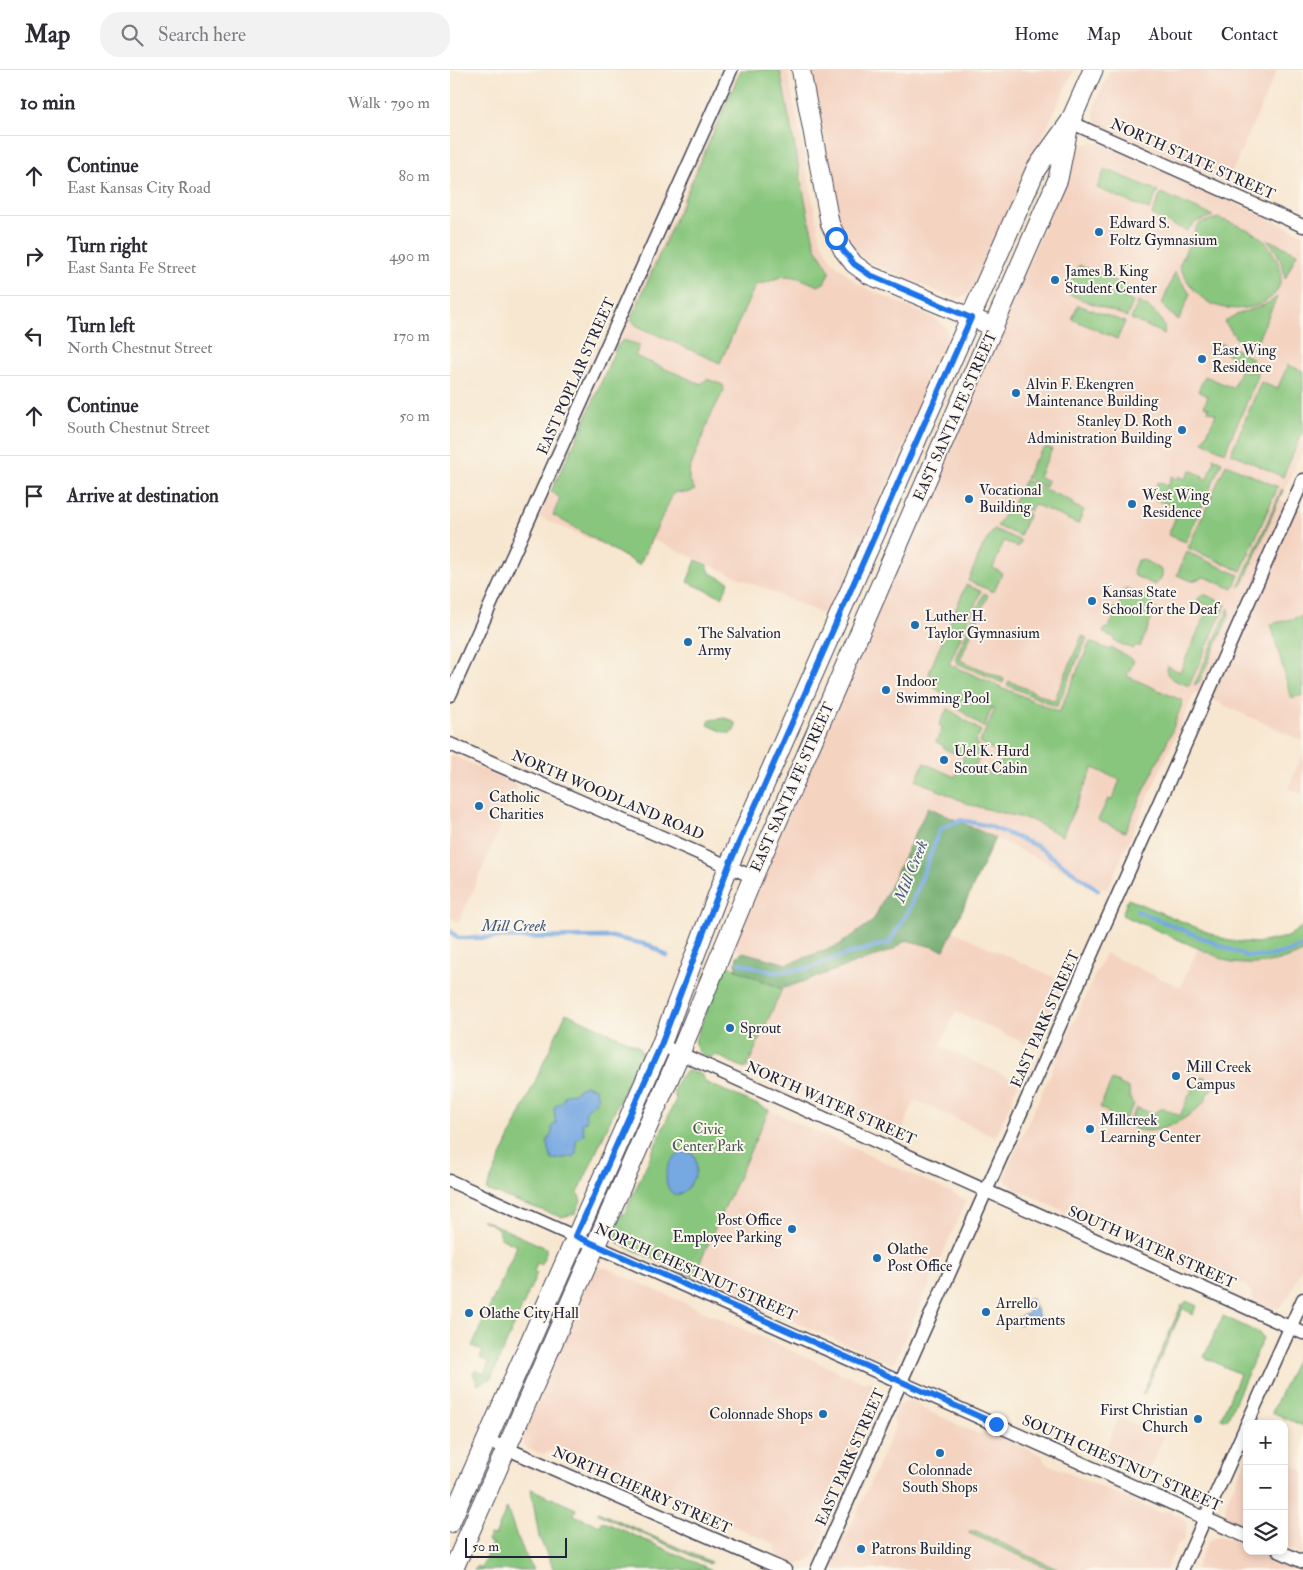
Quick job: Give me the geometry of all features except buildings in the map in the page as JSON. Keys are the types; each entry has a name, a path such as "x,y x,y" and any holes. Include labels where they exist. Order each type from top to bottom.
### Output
{"main road":[{"name":"EAST SANTA FE STREET","path":"452,1570 680,1053 753,877 1058,179 1070,122 1093,70"},
{"name":"EAST SANTA FE STREET","path":"450,1523 661,1045 729,865 1036,169 1070,122"},
{"path":"790,728 814,738"}],"street":[{"name":"EAST POPLAR STREET","path":"450,695 731,70"},
{"path":"801,70 830,224 843,250 854,264 870,275 994,327"},
{"name":"NORTH STATE STREET","path":"1070,122 1303,226"},
{"name":"EAST PARK STREET","path":"817,1570 1299,501 1303,480"},
{"name":"NORTH WOODLAND ROAD","path":"450,744 753,877"},
{"name":"NORTH WATER STREET","path":"661,1045 987,1190"},
{"name":"NORTH CHESTNUT STREET","path":"450,1181 901,1382"},
{"name":"SOUTH WATER STREET","path":"987,1190 1303,1333"},
{"path":"1249,1420 1303,1299"},
{"name":"SOUTH CHESTNUT STREET","path":"901,1382 1243,1535"},
{"path":"1182,1570 1243,1433"},
{"name":"NORTH CHERRY STREET","path":"487,1440 785,1570"},
{"path":"1288,1555 1303,1562"}],"shaded area":[{"path":"739,70 787,70 820,238 832,261 864,287 937,320 947,329 948,334 947,348 829,617 653,540 643,563 539,517"},
{"path":"811,70 1074,70 975,284 967,294 959,298 948,296 871,263 862,257 850,244 840,223"},
{"path":"1110,70 1277,70 1227,183 1098,124 1094,116 1095,105"},
{"name":"Kansas State School for the Deaf","path":"1093,142 1102,144 1303,234 1303,449 1280,500 1303,510 1303,741 1195,692 1107,890 928,808 873,921 839,945 787,964 731,948 813,755 1076,155 1085,144"},
{"path":"450,754 518,786 459,922 450,918"},
{"path":"1303,754 1303,794 1288,788"},
{"path":"953,931 1064,982 1035,1048 956,1012 940,1046 1019,1082 996,1137 915,1100 899,1136 746,1069 782,989 893,950 906,940 944,950"},
{"name":"Mill Creek Campus","path":"1198,949 1232,963 1268,964 1286,960 1303,952 1303,1264 1289,1296 1280,1307 1275,1309 1253,1301 1249,1289 1243,1284 1188,1258 1186,1259 1190,1270 1179,1267 1174,1253 1108,1223 1111,1235 1109,1236 1095,1225 1017,1190 1007,1182 1005,1177 1105,953 1180,987"},
{"path":"769,1110 966,1199 895,1361 892,1364 693,1277"},
{"path":"604,1267 864,1383 869,1380 877,1385 881,1394 880,1407 874,1409 822,1525 824,1533 813,1557 808,1561 796,1565 780,1559 777,1555 775,1544 558,1449 543,1454 525,1446 521,1434 592,1272"},
{"path":"908,1400 918,1402 924,1409 979,1434 986,1431 1043,1456 1044,1462 1158,1512 1169,1511 1181,1517 1187,1527 1184,1540 1177,1545 1166,1570 830,1570 830,1559 838,1540 846,1537 896,1425 893,1419 898,1406"},
{"path":"1119,1417 1164,1437 1145,1478 1101,1458"},
{"path":"1288,1463 1303,1470 1303,1555 1288,1549"},
{"path":"1243,1465 1243,1528 1232,1523 1226,1517 1227,1500"},
{"path":"1213,1538 1228,1538 1243,1544 1243,1555 1267,1555 1302,1570 1195,1570 1207,1543"}],"green space":[{"path":"741,70 780,70 809,220 816,248 830,271 824,283 818,286 786,276 756,284 720,363 637,326 631,319"},
{"path":"1105,169 1158,191 1149,210 1097,188"},
{"path":"1161,193 1213,216 1196,222 1187,231 1155,217 1152,214"},
{"path":"1218,218 1256,234 1263,239 1276,258 1281,273 1279,285 1273,295 1263,303 1237,309 1210,303 1196,292 1179,266 1197,226 1200,223"},
{"path":"1267,239 1297,253 1285,279 1279,258"},
{"path":"1079,265 1127,286 1123,297 1133,302 1127,317 1066,293"},
{"path":"1175,272 1190,294 1179,320 1167,311 1162,304"},
{"path":"1277,297 1254,348 1240,342 1224,322 1271,302"},
{"path":"1138,302 1157,314 1163,323 1164,334 1131,319"},
{"path":"1078,305 1125,322 1117,339 1072,319"},
{"path":"623,340 640,345 635,356 701,384 707,379 723,385 724,390 711,415 689,471 689,479 695,490 687,493 674,492 639,565 553,515 560,498 551,491 580,432 616,348"},
{"path":"1215,342 1240,351 1253,359 1243,364 1244,362 1212,347"},
{"path":"1288,365 1303,371 1303,431 1283,477 1231,453 1261,382 1277,389"},
{"path":"1242,366 1247,373 1257,370 1256,381 1225,452 1203,442 1216,414 1208,411 1209,408 1204,406 1208,396 1198,391 1205,376 1233,388"},
{"path":"1047,447 1052,449 1039,477 1048,481 1046,487 1026,478 1034,460"},
{"path":"1213,458 1222,462 1186,542 1168,535 1179,510 1151,497 1158,482 1168,486 1172,476 1178,479 1179,476 1186,479 1190,470 1203,476 1202,478 1206,480 1214,463"},
{"path":"1226,464 1278,487 1241,571 1188,548"},
{"path":"1025,480 1073,502 1072,505 1084,510 1078,524 1034,504 1030,511 1013,503"},
{"path":"1282,489 1243,584 1238,588"},
{"path":"1010,506 1029,514 1020,536 997,526"},
{"path":"994,529 1021,541 1018,547 1004,541 993,568 1002,573 994,592 968,581 983,546"},
{"path":"1187,552 1239,575 1233,589 1205,577 1192,581 1177,575"},
{"path":"1142,559 1162,570 1161,579 1155,585 1135,576 1133,571 1137,561"},
{"path":"696,560 707,565 710,573 729,582 722,597 687,582"},
{"path":"966,585 981,591 949,664 1000,688 1059,712 1090,642 1110,650 1111,648 1131,658 1134,661 1127,676 1183,701 1172,731 1125,832 1098,820 1108,799 1112,800 1120,780 1093,768 1062,836 1031,820 971,805 916,780 924,763 955,777 964,758 943,748 944,746 936,742 942,729 939,725 947,709 981,731 975,743 983,748 974,770 977,773 981,770 996,775 1003,756 980,742 995,709 992,707 984,728 951,703 947,696 934,688 928,680 930,670"},
{"path":"1126,588 1154,600 1152,605 1156,608 1140,647 1137,645 1133,649 1114,641 1115,638 1103,633 1105,628 1108,629 1115,615 1112,613 1114,608 1117,609 1123,595 1121,594 1122,590 1125,591"},
{"path":"984,593 988,595 960,660 1004,679 1003,683 957,663 955,659"},
{"path":"1202,595 1226,604 1189,686 1170,677 1166,670 1167,666 1180,672 1209,606 1197,600"},
{"path":"1229,608 1229,616 1199,682 1194,685"},
{"path":"1303,616 1303,695 1291,698 1271,624"},
{"path":"1082,636 1087,638 1057,706 1007,685 1009,681 1054,701"},
{"path":"724,718 736,724 734,731 731,733 726,733 708,725 710,720"},
{"path":"928,807 995,838 944,950 906,940 893,950 782,989 735,969 737,956 743,952 787,964 839,945 873,921"},
{"path":"1128,899 1229,941 1258,943 1287,937 1303,926 1303,952 1268,963 1232,963 1122,915"},
{"path":"725,964 782,989 746,1069 716,1055 709,1058 700,1053 696,1045 696,1038"},
{"path":"566,1013 638,1046 643,1056 637,1074 631,1074 578,1193 581,1201 575,1214 561,1217 486,1190"},
{"name":"Civic Center Park","path":"688,1071 702,1075 705,1082 769,1110 693,1277 620,1244 613,1235 618,1216 625,1213 676,1099 673,1091 680,1077"},
{"path":"1203,1076 1215,1085 1205,1097 1207,1099 1185,1118 1166,1127 1146,1131 1137,1130 1127,1123 1137,1108 1153,1113 1163,1108 1180,1116 1189,1095"},
{"path":"1112,1080 1129,1088 1130,1099 1134,1105 1122,1123 1100,1107"},
{"path":"482,1219 546,1248 546,1253 541,1265 537,1263 534,1271 537,1273 492,1376 490,1379 478,1384 473,1373 475,1370 484,1374 489,1362 480,1358 483,1351 472,1346 517,1246 500,1238 497,1228"},
{"path":"1186,1301 1197,1306 1192,1315 1183,1308 1142,1395 1182,1304 1184,1305"},
{"path":"1223,1316 1259,1333 1263,1339 1227,1420 1221,1418 1240,1374 1204,1357"},
{"path":"1303,1353 1303,1426 1272,1412 1299,1354"},
{"path":"531,1489 576,1509 574,1515 600,1526 602,1521 712,1570 554,1570 539,1537"},
{"path":"507,1508 517,1537 533,1570 474,1570 476,1566 481,1568 492,1543 487,1541 490,1535 495,1536"},
{"path":"598,1512 711,1562 710,1564 598,1514"},
{"path":"970,1531 976,1531 1059,1570 1052,1570 969,1533"}],"water":[{"path":"584,1085 595,1088 598,1098 587,1109 585,1114 587,1120 582,1123 584,1134 576,1140 575,1156 552,1160 547,1141 552,1133 552,1126 556,1124 554,1109 556,1105 561,1103 566,1094 574,1093"},
{"path":"688,1151 695,1158 695,1175 683,1192 676,1194 670,1191 666,1174 669,1164 676,1156"},
{"path":"1031,1298 1039,1316 1019,1325 1016,1318 1029,1313 1024,1301"}],"waterway":[{"name":"Mill Creek","path":"740,963 773,972 807,969 847,954 889,943 911,906 940,829 961,820 989,826 1037,846 1098,890"},
{"name":"Mill Creek","path":"1137,911 1246,956 1270,956 1303,946"},
{"name":"Mill Creek","path":"450,931 458,938 612,937 649,945 667,956"}],"place":[{"name":"Edward S. Foltz Gymnasium","path":"1099,232"},
{"name":"James B. King Student Center","path":"1055,280"},
{"name":"East Wing Residence","path":"1202,359"},
{"name":"Alvin F. Ekengren Maintenance Building","path":"1016,393"},
{"name":"Stanley D. Roth Administration Building","path":"1182,430"},
{"name":"Vocational Building","path":"969,499"},
{"name":"West Wing Residence","path":"1132,504"},
{"name":"Kansas State School for the Deaf","path":"1092,601"},
{"name":"Luther H. Taylor Gymnasium","path":"915,625"},
{"name":"The Salvation Army","path":"688,642"},
{"name":"Indoor Swimming Pool","path":"886,690"},
{"name":"Uel K. Hurd Scout Cabin","path":"944,760"},
{"name":"Catholic Charities","path":"479,806"},
{"name":"Sprout","path":"730,1028"},
{"name":"Mill Creek Campus","path":"1176,1076"},
{"name":"Millcreek Learning Center","path":"1090,1129"},
{"name":"Post Office Employee Parking","path":"792,1229"},
{"name":"Olathe Post Office","path":"877,1258"},
{"name":"Arrello Apartments","path":"986,1312"},
{"name":"Olathe City Hall","path":"469,1313"},
{"name":"Colonnade Shops","path":"823,1414"},
{"name":"First Christian Church","path":"1198,1419"},
{"name":"Colonnade South Shops","path":"940,1453"},
{"name":"Patrons Building","path":"861,1549"}],"route":[{"path":"836,238 854,264 870,275 971,318 729,865 661,1045 576,1236 996,1424"}]}
